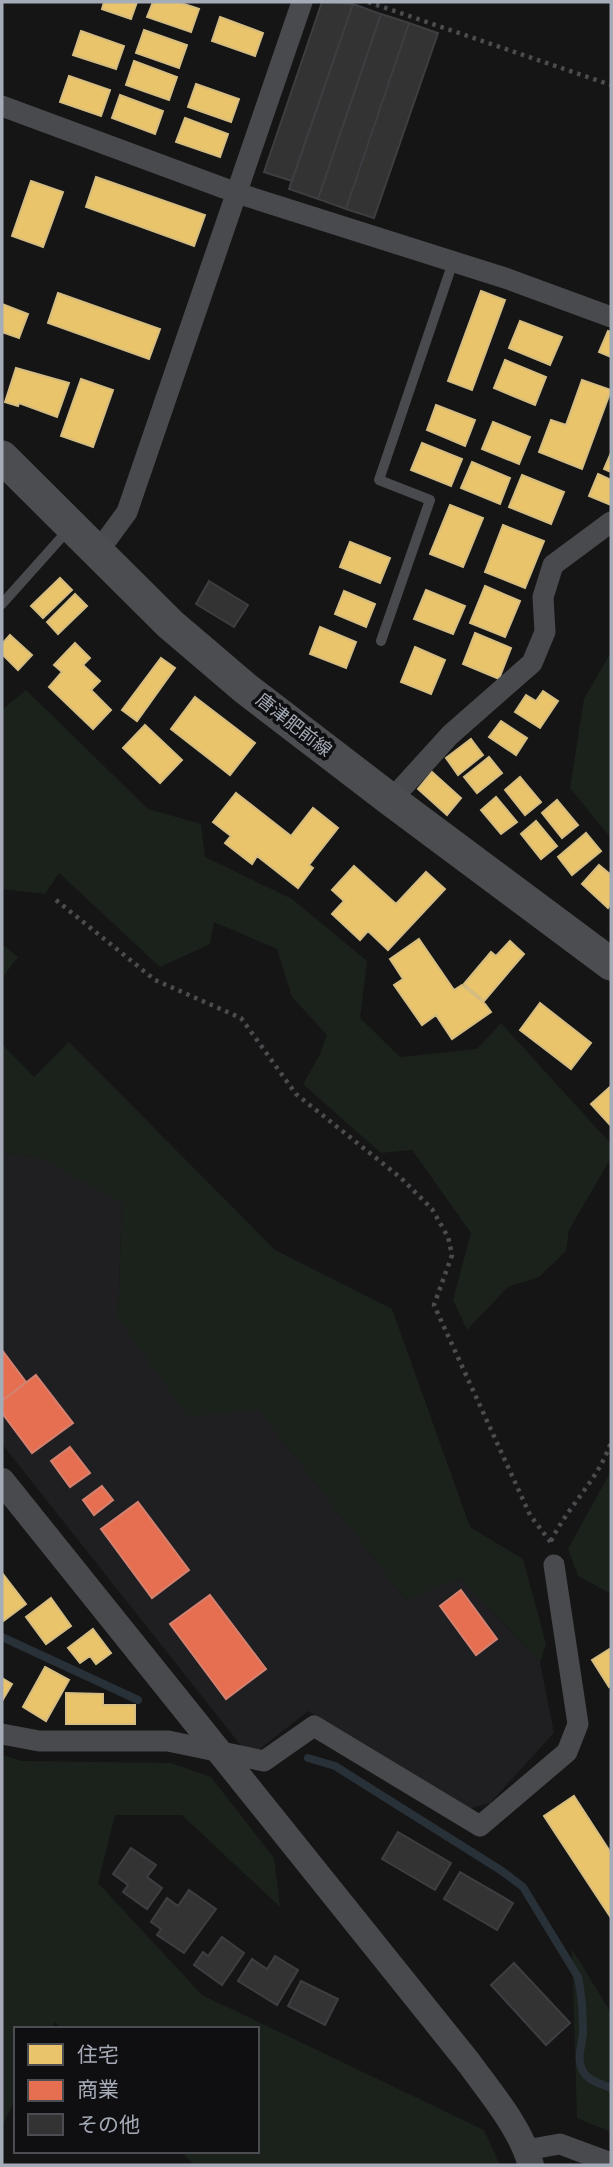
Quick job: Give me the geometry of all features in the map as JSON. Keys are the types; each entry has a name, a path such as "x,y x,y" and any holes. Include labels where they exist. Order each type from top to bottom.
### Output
{"main road":[{"name":"唐津肥前線","path":"2,457 170,624 245,688 611,964"}],"street":[{"path":"97,554 127,512 302,2"},
{"path":"2,106 237,192 611,317"},
{"path":"391,800 450,735 532,663 545,632 543,597 553,565 611,522"},
{"path":"2,1481 469,2063 503,2109 528,2158 560,2144 611,2163"},
{"path":"2,1734 39,1741 167,1741 264,1761 314,1726 480,1826 567,1752 578,1724 554,1565"}],"lane":[{"path":"381,641 430,500 379,480 453,262"},
{"path":"2,604 71,527"}],"path":[{"path":"368,2 611,85"},
{"path":"56,900 155,980 241,1018 296,1094 401,1178 432,1209 448,1237 452,1255 434,1305 530,1515 551,1541 554,1565"},
{"path":"551,1541 561,1520 591,1482 611,1441"}],"shaded area":[{"path":"611,652 611,838 570,788 584,699"},
{"path":"26,690 148,809 201,824 205,857 292,899 367,961 360,1018 400,1057 477,1049 501,1023 611,1144 611,1158 569,1230 566,1251 539,1277 508,1287 467,1330 453,1300 471,1233 412,1150 381,1153 303,1084 327,1035 292,997 277,949 214,922 210,944 160,967 59,873 45,894 2,889 2,710"},
{"path":"2,944 18,957 2,978"},
{"path":"69,1042 275,1250 392,1309 470,1527 523,1559 546,1644 540,1662 461,1578 406,1600 258,1409 188,1417 118,1318 122,1204 44,1159 2,1152 2,1044 34,1077"},
{"path":"2,1152 44,1159 122,1204 118,1318 258,1409 406,1600 461,1578 540,1662 554,1733 490,1803 465,1810 308,1711 250,1757 2,1444"},
{"path":"611,1471 611,1594 578,1576 568,1549"},
{"path":"2,1755 22,1761 171,1763 211,1777 274,1858 280,1907 182,1815 115,1815 98,1883 202,1995 484,2130 500,2165 194,2165 182,2153 259,2153 259,2027 60,2027 55,2022 52,2027 14,2027 14,2103 2,2126"},
{"path":"572,1949 611,2013 611,2132 577,2118"}],"building: 住宅":[{"path":"104,2 137,2 131,19 102,9"},
{"path":"153,2 178,2 199,9 191,32 147,17"},
{"path":"220,17 263,33 255,56 212,41"},
{"path":"144,30 187,45 179,68 136,53"},
{"path":"81,31 124,46 116,69 73,55"},
{"path":"134,61 177,77 169,100 126,85"},
{"path":"69,76 110,90 101,116 60,102"},
{"path":"196,84 239,99 231,122 188,107"},
{"path":"120,95 163,111 155,134 112,118"},
{"path":"185,118 228,134 220,157 176,142"},
{"path":"96,177 205,215 194,246 86,207"},
{"path":"31,181 63,192 43,247 12,236"},
{"path":"481,291 505,300 472,390 448,381"},
{"path":"58,293 160,329 149,359 48,323"},
{"path":"2,304 28,314 19,338 2,332"},
{"path":"520,321 562,337 550,365 509,348"},
{"path":"608,331 611,332 611,357 599,352"},
{"path":"505,360 546,377 535,405 494,388"},
{"path":"16,368 69,383 57,417 19,403 18,406 5,402"},
{"path":"81,379 113,390 93,447 61,436"},
{"path":"582,380 611,390 582,469 539,452 551,420 566,425"},
{"path":"436,405 475,420 465,446 427,430"},
{"path":"493,422 530,437 519,464 482,449"},
{"path":"422,443 462,459 451,486 411,470"},
{"path":"611,453 611,472 604,469"},
{"path":"472,462 510,478 500,504 461,488"},
{"path":"598,474 611,480 611,505 589,496"},
{"path":"522,475 564,492 551,524 509,507"},
{"path":"450,505 483,518 463,567 430,554"},
{"path":"503,525 544,541 525,588 485,572"},
{"path":"350,542 390,558 380,583 340,567"},
{"path":"60,578 72,590 43,618 31,606"},
{"path":"485,586 520,601 505,637 470,623"},
{"path":"426,590 465,606 453,634 414,619"},
{"path":"344,591 375,604 366,627 335,614"},
{"path":"75,594 87,606 58,634 47,622"},
{"path":"320,627 356,642 346,668 310,654"},
{"path":"475,633 511,648 499,679 463,664"},
{"path":"10,635 32,655 18,670 2,654 2,644"},
{"path":"75,643 90,658 83,665 100,681 91,690 111,710 93,729 49,687 62,672 54,665"},
{"path":"415,647 445,660 431,694 401,682"},
{"path":"161,658 175,668 137,721 122,710"},
{"path":"543,691 558,701 540,728 515,712 526,695 536,701"},
{"path":"195,697 255,743 230,775 171,729"},
{"path":"501,721 527,738 516,755 489,737"},
{"path":"145,725 182,760 160,783 123,748"},
{"path":"471,739 483,755 458,775 446,758"},
{"path":"489,757 502,773 477,793 464,777"},
{"path":"432,772 461,798 447,815 418,789"},
{"path":"520,777 541,802 525,815 505,790"},
{"path":"236,793 291,836 313,808 338,828 309,865 313,868 298,888 257,856 252,864 225,843 231,836 213,822"},
{"path":"496,797 517,822 501,834 481,810"},
{"path":"557,800 578,825 562,838 542,813"},
{"path":"536,821 557,846 541,859 521,834"},
{"path":"586,833 601,851 572,875 558,857"},
{"path":"599,865 611,875 611,904 608,908 582,884"},
{"path":"354,866 396,904 426,872 445,889 388,950 368,931 360,940 332,914 344,901 332,890"},
{"path":"419,939 454,990 462,985 491,1012 452,1039 436,1015 422,1025 394,985 403,979 390,959"},
{"path":"510,941 524,954 484,1001 464,984 491,952 496,956"},
{"path":"540,1003 591,1043 571,1069 520,1030"},
{"path":"611,1086 611,1126 591,1104"},
{"path":"2,1575 26,1604 2,1622"},
{"path":"51,1598 71,1626 46,1644 26,1617"},
{"path":"93,1629 111,1653 96,1664 90,1656 80,1663 68,1648"},
{"path":"611,1648 611,1685 609,1687 592,1660"},
{"path":"45,1667 69,1680 46,1721 23,1707"},
{"path":"2,1678 12,1684 2,1701"},
{"path":"66,1693 103,1694 103,1705 135,1705 135,1724 66,1724"},
{"path":"574,1796 611,1853 611,1918 544,1816"}],"building: 商業":[{"path":"2,1350 26,1382 2,1401"},
{"path":"36,1375 73,1423 32,1453 2,1413 2,1401"},
{"path":"70,1447 90,1473 70,1487 51,1461"},
{"path":"102,1486 113,1500 94,1515 83,1500"},
{"path":"138,1502 189,1570 152,1598 101,1529"},
{"path":"461,1590 497,1639 476,1655 440,1606"},
{"path":"210,1595 266,1669 226,1699 170,1624"}],"building: その他":[{"path":"322,2 353,4 292,181 264,172"},
{"path":"353,4 381,14 318,199 289,189"},
{"path":"381,14 409,23 346,209 318,199"},
{"path":"409,23 438,33 374,218 346,209"},
{"path":"209,581 248,605 234,627 196,604"},
{"path":"398,1832 451,1863 435,1890 382,1859"},
{"path":"131,1848 156,1865 147,1877 162,1888 147,1909 123,1892 128,1885 113,1874"},
{"path":"460,1872 513,1903 497,1930 444,1899"},
{"path":"189,1890 216,1909 184,1953 157,1935 161,1929 151,1922 167,1898 178,1906"},
{"path":"222,1937 244,1953 222,1985 194,1965 203,1952 208,1956"},
{"path":"275,1956 298,1970 277,2005 238,1981 252,1959 267,1969"},
{"path":"514,1963 570,2023 546,2045 491,1985"},
{"path":"301,1981 338,1999 325,2025 288,2006"}],"waterway":[{"path":"2,1637 138,1700"},
{"path":"308,1758 335,1766 523,1887 578,1977 583,2019 581,2067 588,2077 611,2088"}]}
